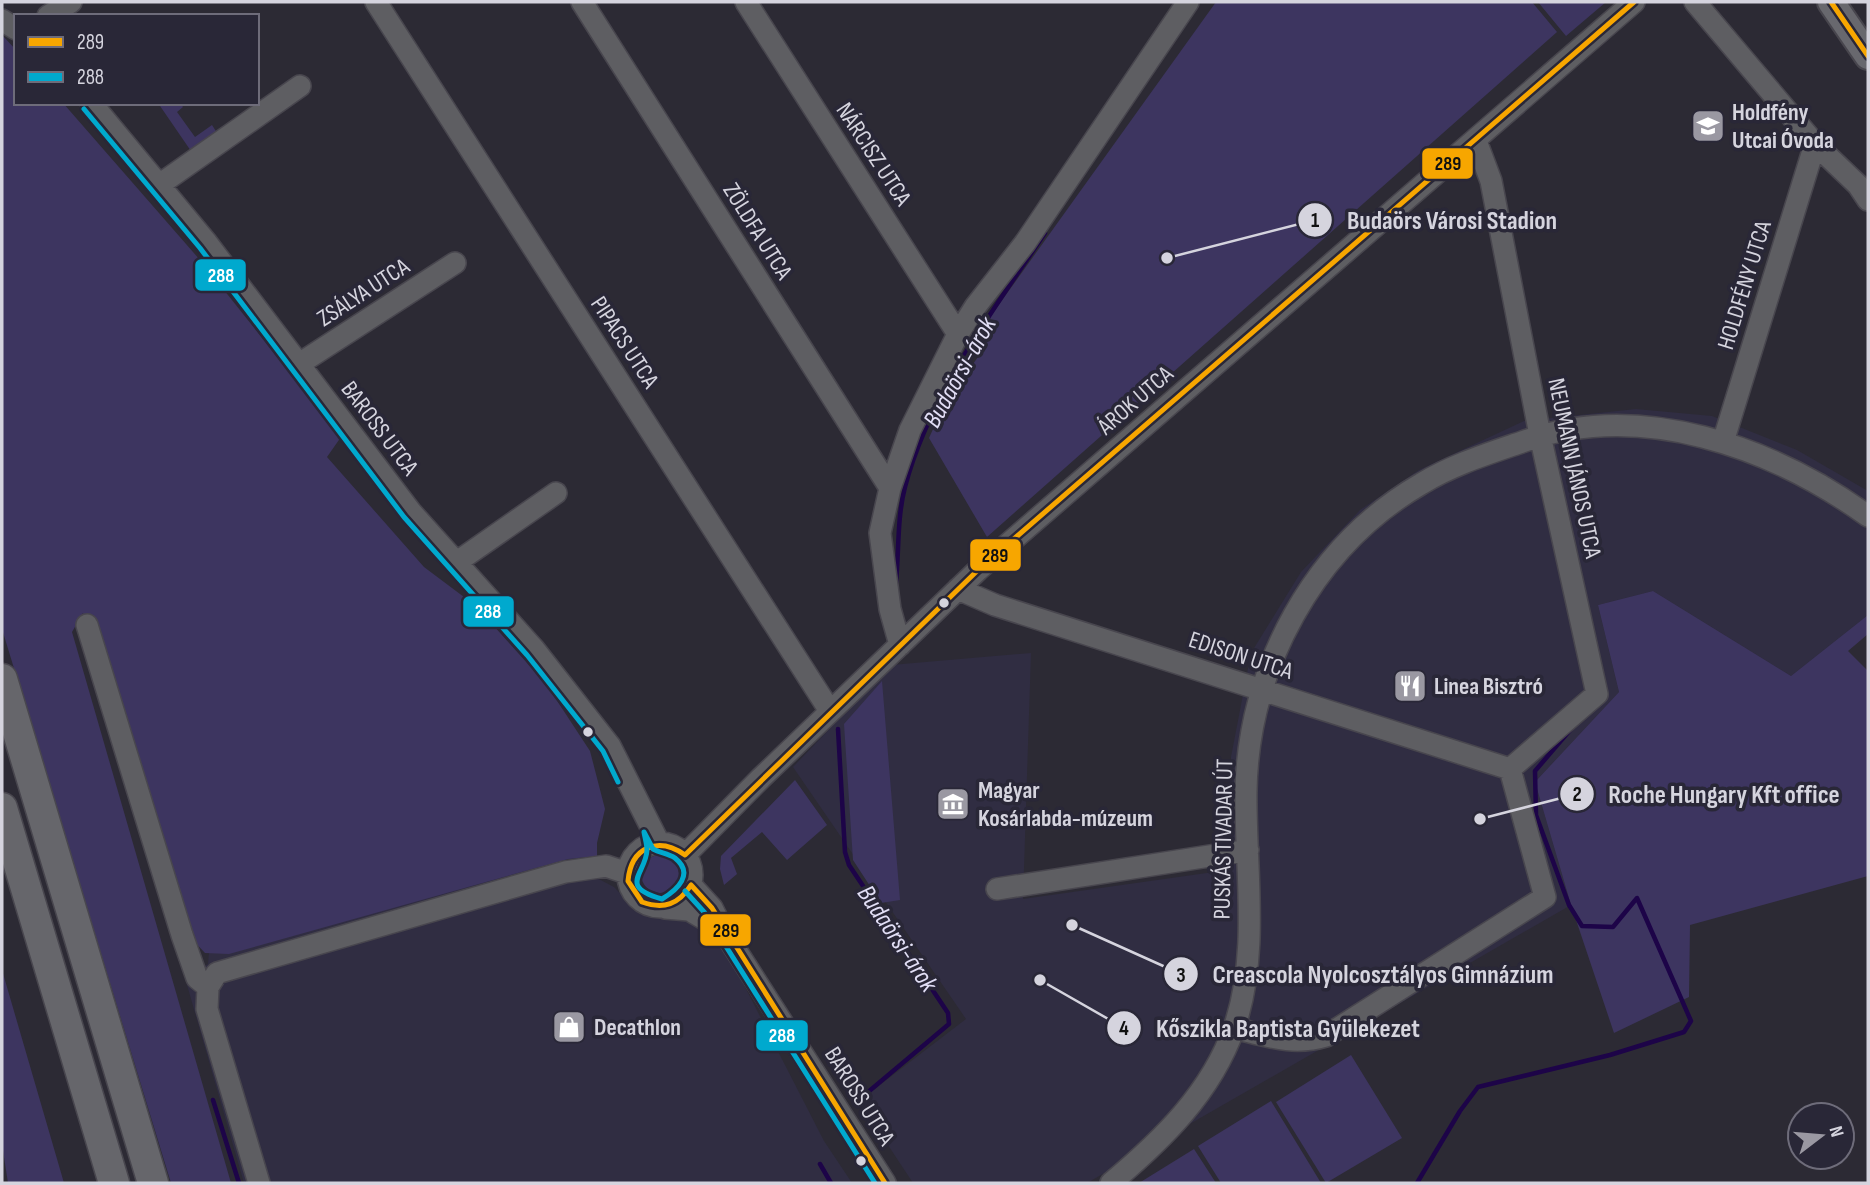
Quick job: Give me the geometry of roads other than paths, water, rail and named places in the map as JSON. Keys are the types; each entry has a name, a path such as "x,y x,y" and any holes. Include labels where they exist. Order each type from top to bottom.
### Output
{"highway":[{"path":"2,679 153,1183"},
{"path":"2,808 114,1183"}],"main road":[{"path":"1832,2 1868,57"}],"street":[{"path":"51,14 71,2"},
{"name":"PIPACS UTCA","path":"376,2 830,711"},
{"name":"ZÖLDFA UTCA","path":"582,2 890,488"},
{"name":"NÁRCISZ UTCA","path":"746,2 958,334"},
{"path":"900,645 890,608 880,533 890,488 910,430 958,334 1025,243 1188,2"},
{"name":"ÁROK UTCA","path":"685,855 958,589 1634,2"},
{"path":"1695,2 1815,144 1858,185 1868,200"},
{"path":"159,185 300,86"},
{"name":"BAROSS UTCA","path":"93,105 159,185 411,512 534,649 610,746 659,843"},
{"name":"NEUMANN JÁNOS UTCA","path":"1476,141 1491,181 1540,435 1597,694 1510,769"},
{"name":"HOLDFÉNY UTCA","path":"1723,442 1815,144"},
{"name":"ZSÁLYA UTCA","path":"299,364 455,263"},
{"name":"PUSKÁS TIVADAR ÚT","path":"1111,1183 1171,1131 1208,1081 1234,1028 1247,958 1251,895 1246,788 1253,725 1285,629 1299,603 1341,550 1364,527 1420,484 1484,455 1540,435 1575,429 1637,427 1723,442 1800,473 1868,516"},
{"path":"457,562 556,493"},
{"name":"EDISON UTCA","path":"958,589 995,606 1510,769"},
{"path":"87,625 182,935 197,978 208,988"},
{"path":"1234,1028 1287,1042 1305,1042 1326,1036 1545,897 1510,769"},
{"name":"BAROSS UTCA","path":"627,783 638,850"},
{"path":"659,843 669,844 685,855 692,870 691,885 684,896 663,908 649,906 635,897 627,873 638,850 659,843"},
{"path":"997,889 1248,850"},
{"path":"259,1183 207,1009 208,988 217,973 237,965 565,872 606,866 627,873"},
{"name":"BAROSS UTCA","path":"691,885 712,908 723,930 885,1183"},
{"name":"BAROSS UTCA","path":"663,908 689,910 723,930"}],"waterway":[{"name":"Budaörsi-árok","path":"896,583 902,498 930,419 964,355 1045,233"},
{"name":"Budaörsi-árok","path":"838,729 845,852 849,865 948,1013 949,1024 855,1103"},
{"path":"1417,1183 1460,1111 1478,1087 1610,1055 1684,1032 1691,1021 1637,898 1613,927 1582,926 1569,905 1536,815 1535,771 1571,729"},
{"name":"Budaörsi-árok","path":"213,1100 239,1183"},
{"name":"Budaörsi-árok","path":"820,1164 831,1183"}],"place":[{"name":"Holdfény Utcai Óvoda","path":"1708,126"},
{"name":"Budaörs Városi Stadion","path":"1167,258"},
{"name":"Linea Bisztró","path":"1410,686"},
{"name":"Magyar Kosárlabda-múzeum","path":"953,804"},
{"name":"Roche Hungary Kft office","path":"1480,819"},
{"name":"Creascola Nyolcosztályos Gimnázium","path":"1072,925"},
{"name":"Kőszikla Baptista Gyülekezet","path":"1040,980"},
{"name":"Decathlon","path":"569,1027"}]}
